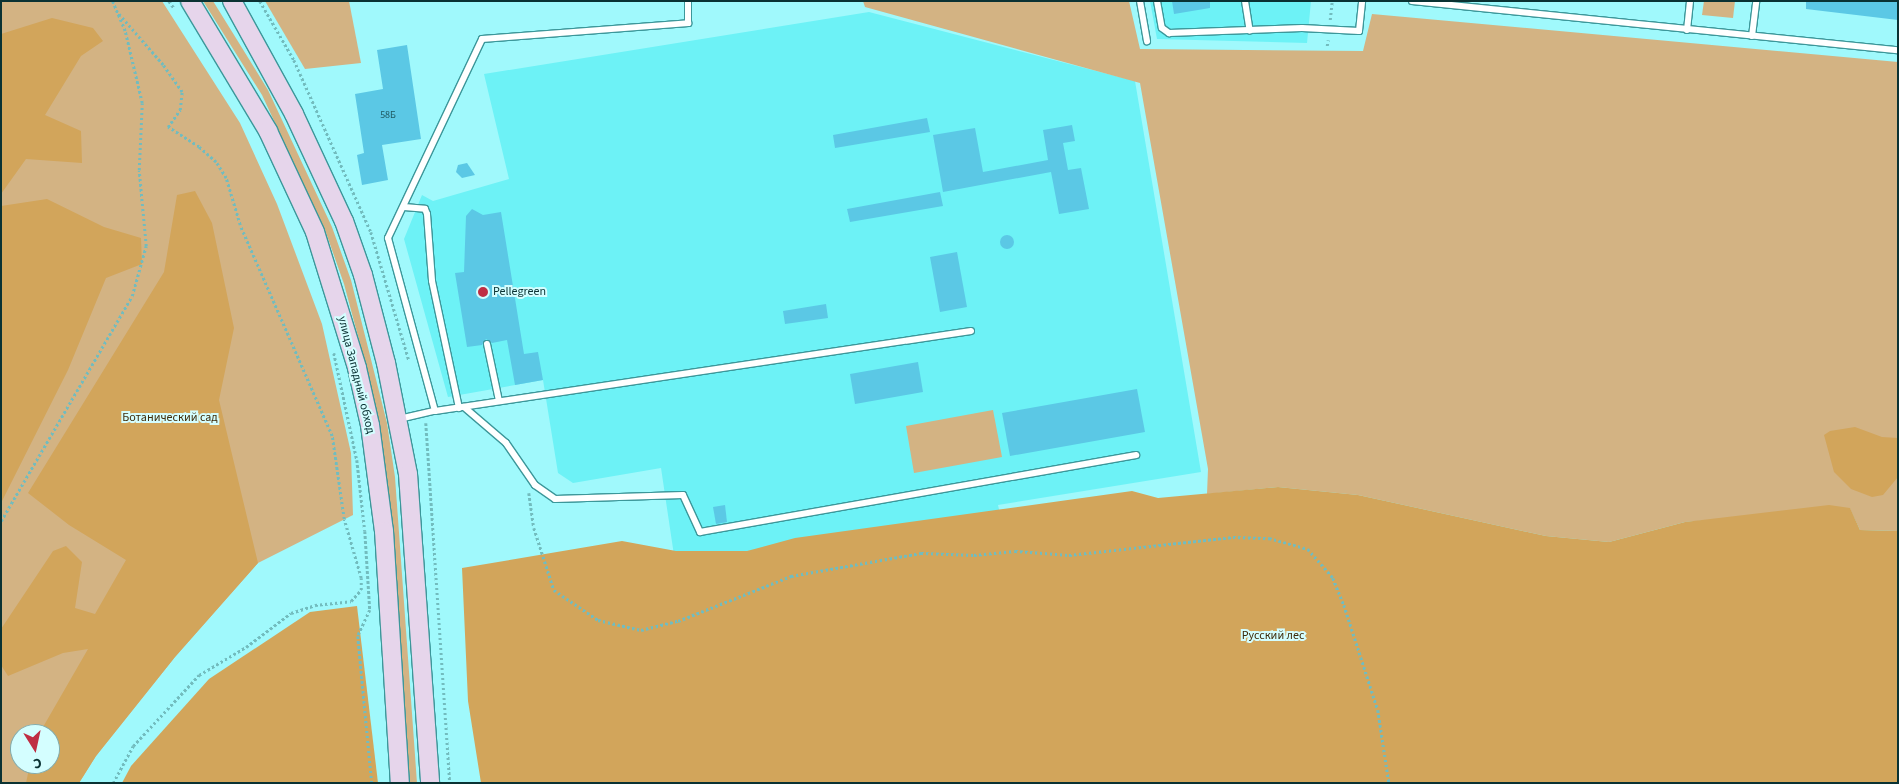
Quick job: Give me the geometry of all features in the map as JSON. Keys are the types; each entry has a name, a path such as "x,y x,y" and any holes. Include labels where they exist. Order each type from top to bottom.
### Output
{"main road":[{"path":"232,1 294,114 344,221 363,275 399,419 413,527 430,783"},
{"name":"улица Западный обход","path":"182,5 268,131 315,232 357,368 370,424 384,531 400,783"}],"lane":[{"path":"435,411 388,238 482,39 688,23 688,1"},
{"path":"1140,1 1146,41"},
{"path":"1157,1 1162,28 1169,33 1302,28 1358,31 1362,1"},
{"path":"1245,1 1250,31"},
{"path":"1412,1 1898,50"},
{"path":"1688,30 1690,1"},
{"path":"1752,36 1756,1"},
{"path":"404,207 425,209 427,214 432,281 462,407 506,443 535,485 555,499 683,495 700,532 1136,455"},
{"path":"399,419 499,401 971,331"},
{"path":"487,344 499,401"}],"path":[{"path":"1,521 132,296 146,246 139,170 142,103 125,32 112,1"},
{"path":"170,1 182,5"},
{"path":"113,783 133,746 199,675 246,647 291,613 315,605 351,601 361,590 361,578 344,519 332,436 240,226 226,178 216,162 199,147 168,127 180,110 182,92 163,65 117,12"},
{"path":"333,350 357,460 365,531 370,610 358,636 372,783"},
{"path":"523,468 534,528 554,590 598,620 641,630 678,620 791,576 921,553 974,555 1015,551 1069,555 1233,537 1270,538 1308,548 1333,578 1344,605 1378,710 1389,783"}],"shaded area":[{"path":"1150,1 1311,1 1307,43 1157,39"},
{"path":"869,12 1135,81 1201,472 998,505 1001,518 675,562 661,468 573,483 558,473 543,380 448,397 404,239 422,195 433,201 509,179 484,74"}],"green space":[{"name":"Ботанический сад","path":"1,1 162,1 240,123 277,204 322,324 351,453 353,515 258,563 175,657 96,756 79,783 1,783"},
{"path":"203,1 213,1 268,90 332,227 351,280 387,423 395,477 417,783 410,783 387,479 366,366 344,284 325,230 262,95"},
{"path":"265,1 349,1 361,63 305,69"},
{"path":"863,1 1129,1 1140,49 1363,51 1372,14 1898,62 1898,531 1860,530 1850,509 1685,522 1609,542 1546,536 1358,495 1278,487 1207,494 1208,469 1140,83 865,7"},
{"path":"1704,1 1735,1 1733,18 1702,15"},
{"path":"52,18 93,28 103,41 81,56 45,115 81,131 82,163 26,159 1,194 1,34"},
{"path":"195,191 212,223 234,328 219,400 258,563 175,657 96,756 79,783 26,783 28,774 60,774 60,724 45,724 88,649 63,653 8,676 1,665 1,629 53,551 66,546 82,562 75,608 95,614 126,560 69,525 28,493 164,272 177,195"},
{"path":"47,199 104,227 141,238 142,264 106,278 68,370 1,503 1,206"},
{"path":"993,410 1002,457 914,473 906,426"},
{"path":"1855,427 1882,437 1898,438 1898,477 1883,495 1872,497 1851,489 1834,472 1824,435 1830,431"},
{"name":"Русский лес","path":"1278,487 1358,495 1546,536 1609,542 1685,522 1829,505 1850,508 1860,530 1898,531 1898,783 481,783 468,701 462,568 622,541 676,551 747,551 795,538 1132,491 1158,498"},
{"path":"357,606 378,783 122,783 131,766 209,679 310,612"}],"building":[{"path":"1172,1 1210,1 1210,8 1174,14"},
{"path":"1806,1 1898,1 1898,20 1806,9"},
{"path":"407,45 421,139 382,145 388,180 362,185 357,155 364,153 355,94 383,89 377,50"},
{"path":"927,118 930,132 835,148 833,135"},
{"path":"1072,125 1075,141 1063,143 1068,170 1081,168 1089,209 1059,214 1051,172 943,192 933,135 975,128 983,172 1048,160 1043,130"},
{"path":"467,163 475,175 462,178 456,172 458,165"},
{"path":"940,192 943,206 850,222 847,209"},
{"path":"472,209 483,215 501,212 524,354 538,352 543,380 515,385 507,340 492,343 486,339 482,345 467,347 455,273 464,272 466,216"},
{"path":"1004,235 1010,235 1014,242 1010,249 1004,249 1000,245 1000,239"},
{"path":"957,252 967,307 940,312 930,257"},
{"path":"826,304 828,318 785,324 783,311"},
{"path":"918,362 923,392 855,404 850,374"},
{"path":"1137,389 1145,432 1010,456 1002,413"},
{"path":"725,505 727,522 716,524 713,507"}],"place":[{"name":"Pellegreen","path":"483,292"}]}
